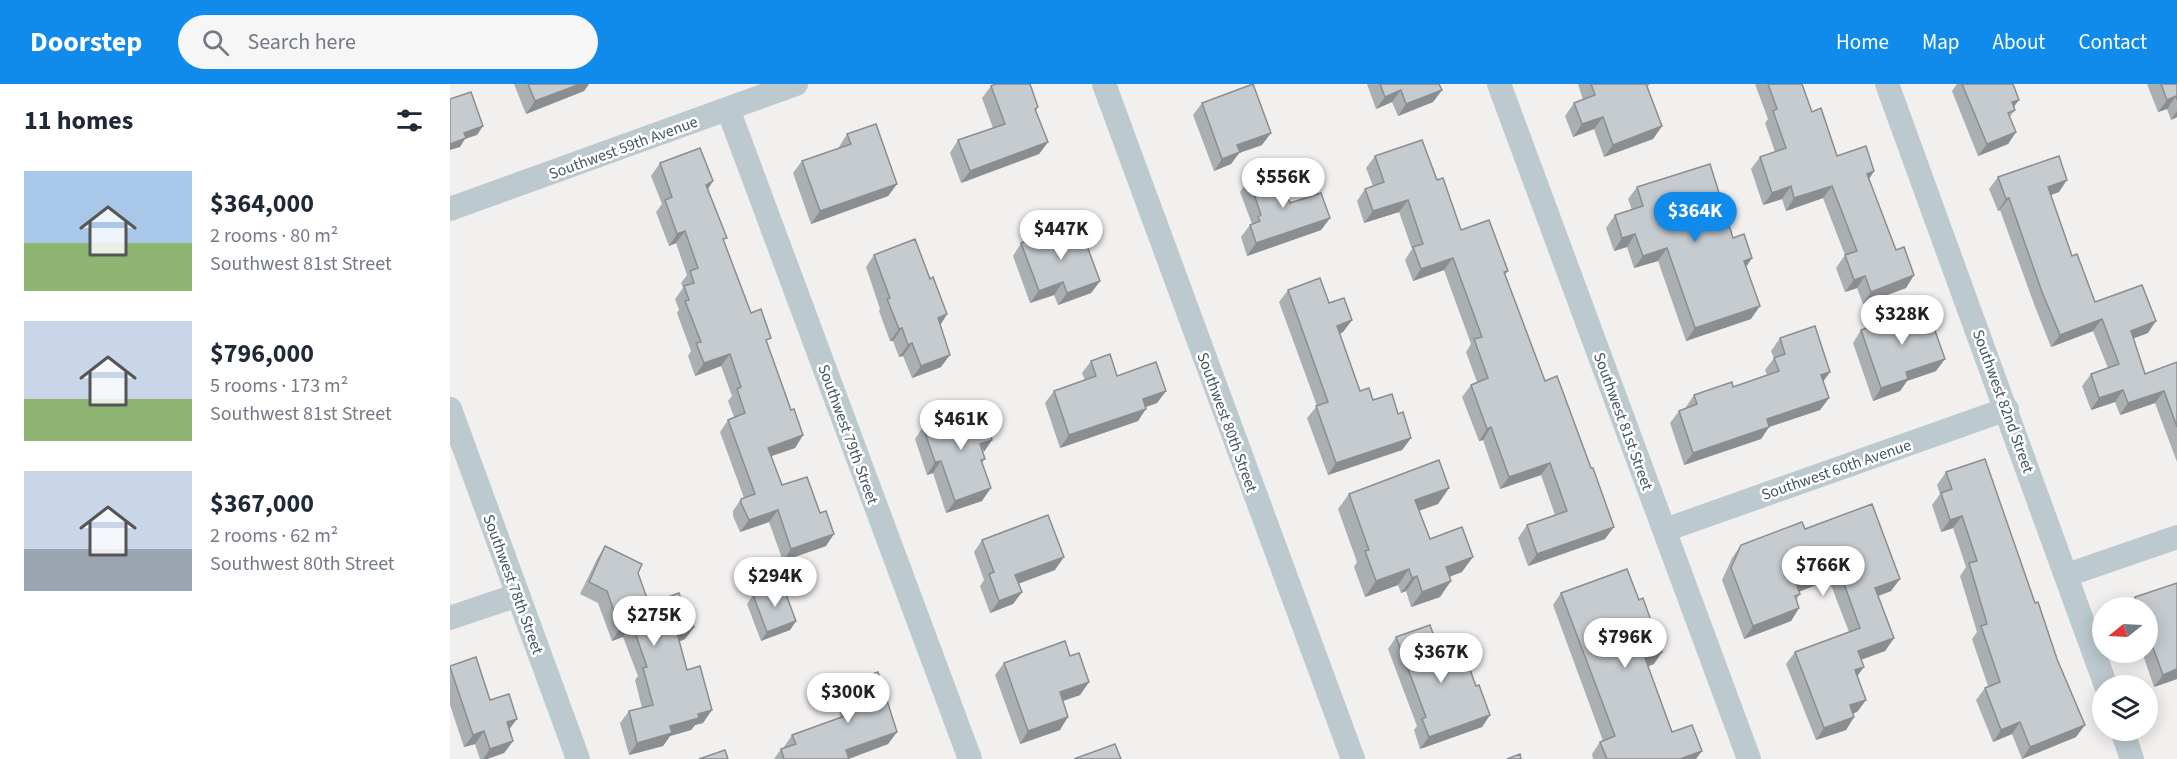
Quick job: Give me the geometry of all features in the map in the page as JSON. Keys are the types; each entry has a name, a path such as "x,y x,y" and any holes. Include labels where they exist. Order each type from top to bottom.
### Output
{"street":[{"name":"Southwest 59th Avenue","path":"450,209 796,84"},
{"name":"Southwest 80th Street","path":"1104,84 1353,759"},
{"name":"Southwest 81st Street","path":"1499,84 1749,759"},
{"name":"Southwest 82nd Street","path":"1887,84 2102,675"},
{"name":"Southwest 79th Street","path":"728,109 970,759"},
{"name":"Southwest 60th Avenue","path":"1665,530 2007,409"},
{"name":"Southwest 78th Street","path":"450,410 578,759"},
{"path":"2067,575 2177,537"},
{"path":"450,618 518,595"},
{"path":"2126,741 2132,759"}],"building":[{"path":"528,84 580,84 535,101"},
{"path":"1030,84 1038,107 1035,109 1048,142 970,171 958,140 1005,124 991,86"},
{"path":"1253,84 1271,133 1237,145 1240,152 1222,159 1202,103"},
{"path":"1380,84 1439,84 1442,90 1406,104 1401,90 1385,97"},
{"path":"1591,84 1646,84 1662,126 1613,145 1603,117 1582,124 1574,103 1595,95"},
{"path":"1768,84 1802,84 1812,112 1821,108 1837,156 1866,146 1874,171 1867,174 1896,250 1904,247 1914,275 1871,292 1865,276 1854,280 1845,255 1857,251 1832,186 1794,198 1791,186 1772,193 1760,157 1786,148 1773,111 1777,109"},
{"path":"1962,84 2013,84 2019,100 2012,102 2015,110 2008,113 2016,132 1987,144"},
{"path":"2161,84 2177,84 2177,100 2176,96 2167,100"},
{"path":"471,92 483,126 464,133 466,138 450,144 450,99"},
{"path":"876,124 897,184 820,211 802,161 851,144 847,134"},
{"path":"1422,140 1437,180 1443,178 1461,230 1489,220 1508,271 1504,272 1545,381 1557,376 1614,527 1537,554 1527,525 1567,511 1550,463 1509,477 1491,427 1487,429 1471,385 1488,378 1474,339 1482,337 1453,258 1421,269 1413,247 1423,244 1408,200 1373,211 1365,189 1384,182 1375,156"},
{"path":"700,148 713,181 706,185 727,238 723,239 751,313 761,309 771,338 766,340 791,410 794,409 803,435 768,448 782,485 807,477 820,513 826,511 834,534 791,549 778,510 749,520 741,503 741,499 755,494 728,420 745,413 737,389 741,387 730,354 704,363 696,343 701,342 685,301 689,300 684,286 694,283 690,271 698,268 685,231 677,234 665,200 672,197 660,163"},
{"path":"2059,156 2067,180 2048,187 2072,256 2077,254 2095,302 2142,285 2156,321 2131,331 2145,374 2177,362 2177,427 2164,391 2128,403 2123,390 2099,398 2091,374 2119,364 2102,319 2060,335 2042,292 2009,198 2006,199 1998,177"},
{"path":"1710,164 1733,238 1744,234 1752,258 1744,261 1760,306 1695,328 1667,248 1643,256 1635,234 1622,238 1615,215 1643,206 1637,187"},
{"path":"1275,170 1285,199 1288,198 1290,203 1321,193 1330,218 1256,243 1250,225 1260,221 1258,217 1261,215 1249,179"},
{"path":"1071,225 1077,240 1084,238 1100,281 1067,293 1063,282 1039,291 1021,243"},
{"path":"915,239 930,279 933,277 947,314 938,318 950,355 921,366 912,343 908,345 902,328 899,329 874,255"},
{"path":"1320,278 1329,303 1344,298 1352,320 1337,326 1360,391 1369,388 1373,400 1392,394 1398,414 1403,412 1411,438 1336,463 1316,406 1328,402 1288,290"},
{"path":"1927,308 1945,359 1906,372 1908,379 1881,388 1861,330"},
{"path":"1815,326 1830,372 1821,375 1829,398 1767,419 1769,427 1693,453 1679,411 1697,404 1694,395 1732,382 1733,387 1779,371 1774,358 1785,354 1780,338"},
{"path":"1110,354 1117,376 1156,362 1166,391 1143,399 1146,409 1069,435 1054,391 1096,376 1091,361"},
{"path":"982,407 992,440 980,444 985,459 981,460 991,488 955,501 941,461 935,462 923,427"},
{"path":"1985,459 2035,603 2038,602 2057,659 2085,725 2030,747 2020,722 2001,730 1985,688 2000,682 1981,626 1987,624 1969,563 1977,561 1962,516 1950,520 1941,493 1952,489 1946,472"},
{"path":"1439,460 1449,488 1415,500 1430,539 1462,527 1473,557 1446,567 1451,581 1422,592 1417,576 1412,578 1409,569 1376,581 1365,551 1369,550 1349,494"},
{"path":"1872,504 1900,579 1875,588 1894,638 1858,651 1864,667 1855,670 1866,700 1850,705 1854,717 1824,728 1795,652 1860,628 1838,567 1796,583 1800,594 1795,596 1799,608 1753,626 1731,568 1741,545 1802,522 1805,529"},
{"path":"1048,515 1064,557 1015,575 1022,592 999,601 989,574 994,572 982,540"},
{"path":"605,546 642,564 638,573 649,604 679,593 694,627 677,633 687,670 700,666 712,710 698,714 699,718 670,726 672,733 637,743 629,711 653,705 643,668 647,667 632,624 620,628 607,591 589,582"},
{"path":"1627,569 1639,600 1643,598 1662,652 1645,658 1672,732 1692,725 1702,751 1680,759 1607,759 1600,742 1615,736 1561,593"},
{"path":"2177,583 2177,669 2163,675 2158,661 2158,597 2135,597"},
{"path":"782,584 796,621 767,632 753,595"},
{"path":"1430,625 1445,667 1466,659 1490,715 1429,737 1422,719 1426,717 1396,637"},
{"path":"1065,641 1070,656 1079,653 1089,682 1060,692 1068,717 1028,731 1004,663"},
{"path":"476,657 490,700 509,694 517,719 507,722 513,741 490,749 484,731 473,735 450,667"},
{"path":"878,672 897,732 846,750 849,759 784,759 781,749 796,744 792,735 853,713 843,684"},
{"path":"1115,744 1121,759 1074,759"},
{"path":"725,750 728,759 699,759"},
{"path":"1520,754 1521,759 1507,759"}]}
